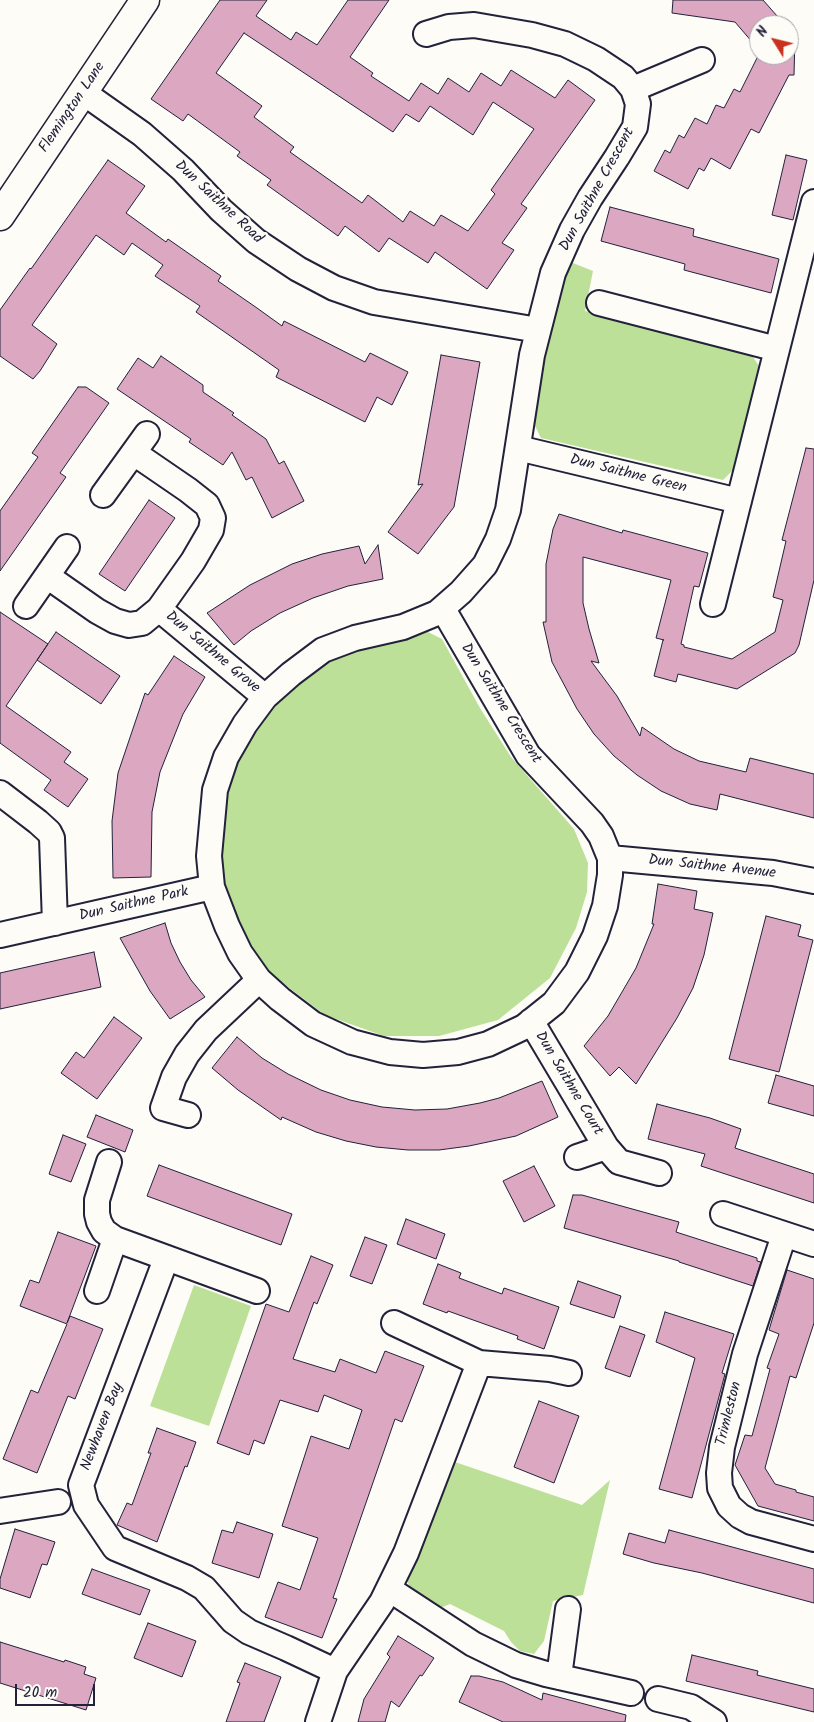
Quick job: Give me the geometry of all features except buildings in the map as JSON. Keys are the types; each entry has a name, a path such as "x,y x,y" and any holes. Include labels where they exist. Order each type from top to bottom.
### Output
{"street":[{"name":"Flemington Lane","path":"0,216 145,0"},
{"path":"426,34 449,27 474,25 532,35 565,44 596,59 623,77 632,89 702,60"},
{"name":"Dun Saithne Crescent","path":"443,609 528,755 592,823 601,836 610,858 610,875 605,906 595,936 577,972 554,1003 524,1027 488,1044 458,1052 423,1055 390,1052 352,1042 313,1024 259,980 240,953 212,887 209,856 215,790 226,757 245,724 265,697 291,674 323,650 355,638 403,627 437,614 486,565 508,510 532,355 554,273 572,230 634,127 638,104 632,89"},
{"name":"Dun Saithne Road","path":"84,92 142,134 183,170 221,210 256,241 334,288 374,302 538,330"},
{"path":"713,604 814,202"},
{"path":"599,303 777,349"},
{"name":"Dun Saithne Grove","path":"47,576 97,611 115,621 129,625 142,623 159,609 211,530 213,518 207,505 188,490 140,444 103,495"},
{"name":"Dun Saithne Green","path":"518,448 739,502"},
{"path":"26,606 67,547"},
{"name":"Dun Saithne Grove","path":"159,609 265,697"},
{"path":"0,794 38,822 49,832 52,838 55,923"},
{"name":"Dun Saithne Avenue","path":"610,858 774,874 814,882"},
{"name":"Dun Saithne Park","path":"0,935 212,887"},
{"path":"188,1115 163,1108 174,1077 187,1054 206,1030 259,980"},
{"name":"Dun Saithne Court","path":"531,1021 606,1147 620,1162 659,1173"},
{"name":"Dun Saithne Court","path":"577,1157 606,1147"},
{"path":"109,1162 98,1200 97,1214 104,1231 115,1239 256,1291"},
{"path":"723,1214 814,1244"},
{"name":"Trimleston","path":"784,1235 745,1354 722,1447 718,1473 720,1488 729,1506 740,1516 751,1522 814,1539"},
{"path":"97,1291 115,1239"},
{"name":"Newhaven Bay","path":"166,1259 81,1485 86,1505 115,1548 187,1578 204,1588 233,1621 249,1632 335,1671"},
{"path":"394,1323 479,1363 550,1369 569,1373"},
{"path":"318,1722 335,1671 382,1602 406,1553 479,1363"},
{"path":"0,1510 58,1502"},
{"path":"389,1589 472,1644 516,1665 631,1693"},
{"path":"559,1677 568,1609"},
{"path":"658,1699 692,1707 714,1722"}],"green space":[{"path":"568,261 593,271 585,311 751,354 759,366 733,470 723,480 541,438 531,418 545,331"},
{"path":"424,630 442,639 480,708 511,757 574,829 588,863 587,892 576,928 550,978 498,1020 439,1036 384,1036 325,1015 266,970 232,912 219,865 220,803 238,752 272,701 325,660"},
{"path":"194,1285 251,1306 209,1426 150,1406"},
{"path":"449,1460 582,1505 610,1480 583,1595 553,1601 544,1641 534,1654 520,1651 504,1631 450,1604 440,1608 411,1591 405,1574"}]}
